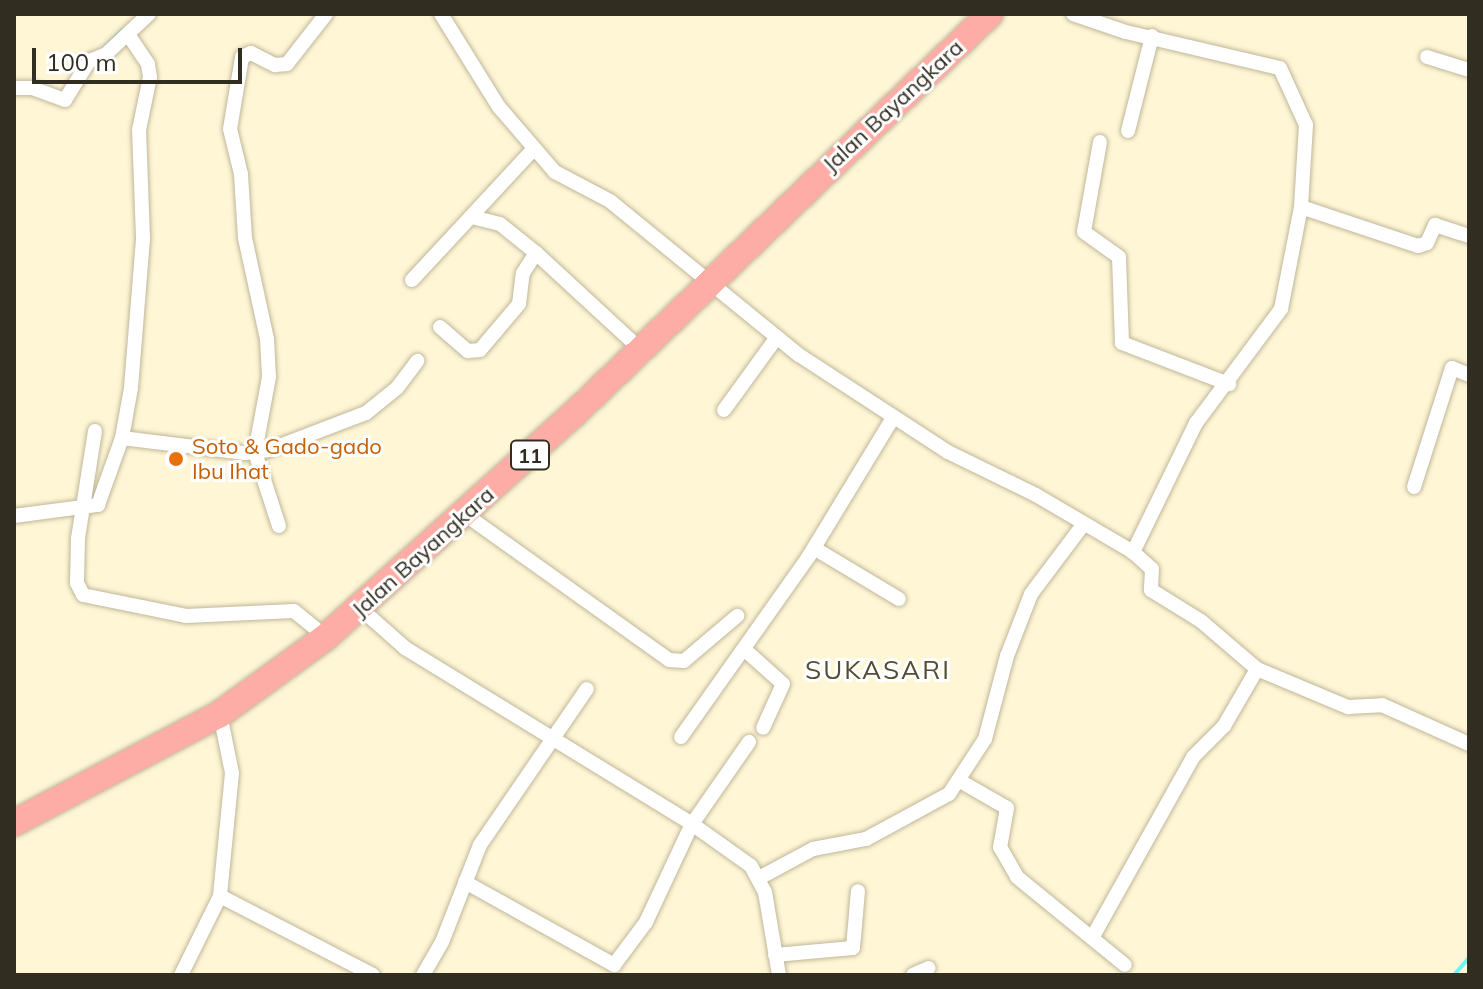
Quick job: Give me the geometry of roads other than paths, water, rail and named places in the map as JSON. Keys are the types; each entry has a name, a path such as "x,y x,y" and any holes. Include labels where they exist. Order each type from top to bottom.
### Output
{"highway":[{"name":"Jalan Bayangkara","path":"14,823 220,714 326,637 466,515 990,14"}],"street":[{"path":"14,88 32,88 65,100 96,57 149,14"},
{"path":"279,526 255,452 269,377 261,304 245,238 241,174 230,129 238,65 251,53 275,65 287,64 326,14"},
{"path":"441,14 499,107 555,172 610,201 777,337 893,418 1133,552 1152,569 1151,590 1201,621 1257,669 1348,707 1382,705 1469,744"},
{"path":"1073,14 1284,72 1306,125 1301,207 1281,309 1229,384 1196,423 1133,552"},
{"path":"14,516 81,511 103,501 122,438 131,388 143,238 139,130 150,77 148,64 128,34"},
{"path":"1128,131 1152,36"},
{"path":"1427,57 1469,70"},
{"path":"1100,142 1084,232 1119,257 1122,343 1229,384"},
{"path":"412,280 533,150"},
{"path":"1301,207 1418,246 1427,243 1435,225 1469,236"},
{"path":"471,217 500,224 641,350"},
{"path":"440,327 468,351 480,350 519,304 523,273 536,253"},
{"path":"724,410 777,337"},
{"path":"122,438 160,447 255,452 366,413 397,388 417,361"},
{"path":"1414,487 1452,368 1469,375"},
{"path":"681,737 814,548 893,418"},
{"path":"95,431 81,511 77,583 83,595 186,616 294,611 326,637"},
{"path":"466,515 669,660 684,661 737,616"},
{"path":"759,878 805,852 866,839 911,818 949,794 985,739 1007,656 1031,594 1083,525"},
{"path":"814,548 899,599"},
{"path":"360,608 405,648 551,741 692,824 759,878 779,975"},
{"path":"744,649 783,684 763,728"},
{"path":"1092,938 1193,757 1224,726 1257,669"},
{"path":"423,975 480,845 587,689"},
{"path":"181,975 220,896 232,773 220,714"},
{"path":"465,882 614,965 646,922 692,824 749,742"},
{"path":"960,781 1007,808 1000,847 1017,877 1125,965"},
{"path":"775,955 853,948 858,891"},
{"path":"220,896 373,975"},
{"path":"913,975 929,968"}],"waterway":[{"path":"103,49 123,30"},
{"path":"1454,975 1469,958"}],"place":[{"name":"Soto & Gado-gado Ibu Ihat","path":"176,459"}],"district":[{"name":"SUKASARI","path":"878,670"}]}
